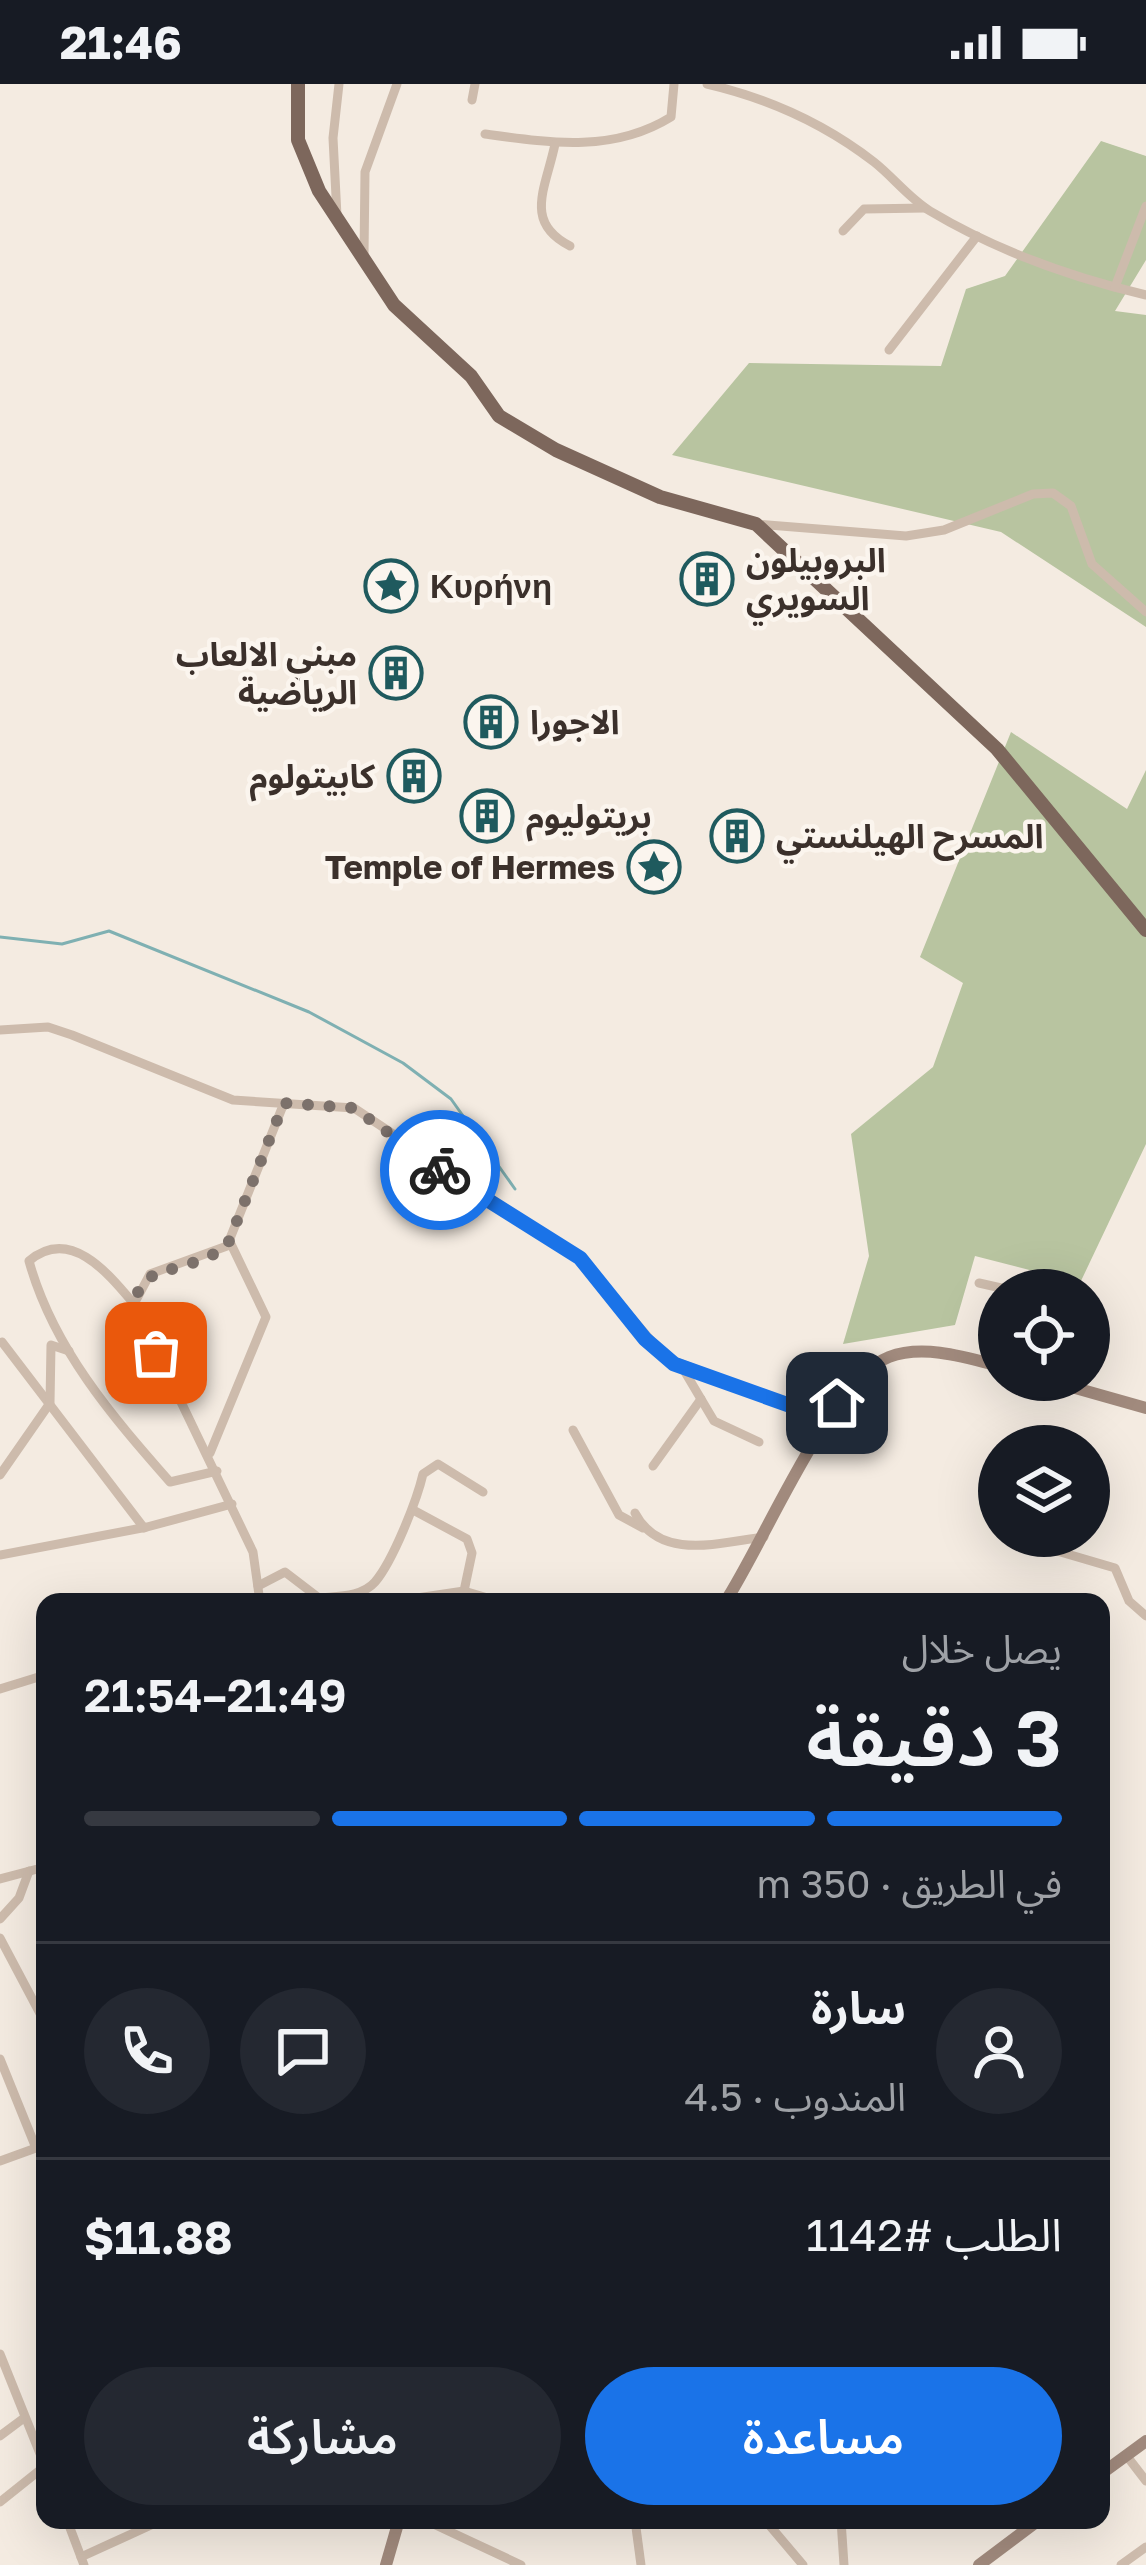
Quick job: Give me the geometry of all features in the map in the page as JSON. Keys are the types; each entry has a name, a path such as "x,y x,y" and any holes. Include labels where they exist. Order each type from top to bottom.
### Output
{"main road":[{"path":"298,84 298,140 310,173 365,266 394,305 471,376 507,421 556,450 660,497 756,524 997,749 1146,929"},
{"path":"735,1593 828,1419 853,1383 893,1356 932,1353 978,1362"},
{"path":"1110,1395 1146,1408"},
{"path":"1110,2467 1146,2440"},
{"path":"386,2565 396,2529"},
{"path":"979,2565 1027,2529"}],"street":[{"path":"338,221 333,138 339,84"},
{"path":"365,266 364,172 397,84"},
{"path":"472,100 475,84"},
{"path":"485,134 554,144 611,142 652,129 671,117 674,84"},
{"path":"707,84 745,92 809,121 876,163 926,208 977,236 1146,295"},
{"path":"554,144 540,218 548,234 570,246"},
{"path":"1115,287 1146,206"},
{"path":"843,230 864,209 926,208"},
{"path":"889,350 977,236"},
{"path":"756,524 906,536 944,530 1034,494 1052,493 1071,506 1092,564 1146,612"},
{"path":"0,1030 48,1027 212,1094 340,1104 377,1122 430,1164 580,1258 645,1339 682,1367 828,1419"},
{"path":"134,1304 150,1274 217,1253 230,1242 284,1103"},
{"path":"210,1453 266,1317 230,1242"},
{"path":"218,1471 172,1484 98,1399 37,1294 29,1261 43,1250 81,1253 134,1304 210,1453 218,1471 253,1552 259,1593"},
{"path":"2,1342 144,1528"},
{"path":"0,1475 50,1402 51,1345 69,1351"},
{"path":"682,1367 715,1421 759,1442"},
{"path":"653,1466 701,1399"},
{"path":"573,1430 619,1515 666,1544 764,1537"},
{"path":"356,1593 375,1583 415,1510 423,1474 438,1464 483,1492"},
{"path":"0,1555 144,1528 232,1504"},
{"path":"415,1510 467,1538 472,1553 464,1592"},
{"path":"634,1513 643,1528"},
{"path":"1077,1557 1115,1568 1129,1601 1146,1616"},
{"path":"258,1586 285,1572 312,1593"},
{"path":"457,1593 468,1593"},
{"path":"0,1689 36,1678"},
{"path":"0,1879 36,1869"},
{"path":"0,1919 19,1898 29,1871"},
{"path":"0,1938 36,2006"},
{"path":"0,2059 36,2137"},
{"path":"0,2161 36,2148"},
{"path":"0,2354 36,2445"},
{"path":"0,2436 24,2418"},
{"path":"1126,2455 1146,2481"},
{"path":"0,2502 36,2473"},
{"path":"71,2529 82,2561 144,2529"},
{"path":"444,2529 520,2565"},
{"path":"636,2529 641,2565"},
{"path":"772,2529 803,2565"},
{"path":"842,2529 844,2565"},
{"path":"1121,2565 1146,2547"},
{"path":"997,2551 1007,2565"}],"green space":[{"path":"1101,141 1146,156 1146,260 1115,311 1146,315 1146,627 1001,532 672,455 749,363 941,366 966,289 1005,276"},
{"path":"1011,732 1127,809 1146,770 1146,1144 1087,1269 1026,1269 975,1256 955,1325 843,1344 869,1256 851,1134 933,1067 963,983 920,957"}],"waterway":[{"path":"0,937 62,944 109,931 309,1012 403,1063 451,1099 515,1189"}],"way so far":[{"path":"156,1353 136,1316 135,1299 150,1274 227,1246 284,1103 354,1108 440,1170"}],"place":[{"name":"البروبيلون السويري","path":"707,579"},
{"name":"Κυρήνη","path":"391,586"},
{"name":"مبني الالعاب الرياضية","path":"396,673"},
{"name":"الاجورا","path":"491,722"},
{"name":"كابيتولوم","path":"414,776"},
{"name":"بريتوليوم","path":"487,816"},
{"name":"المسرح الهيلنستي","path":"737,836"},
{"name":"Temple of Hermes","path":"654,867"}],"route":[{"path":"440,1170 580,1258 645,1339 674,1364 828,1419 837,1403"}]}
